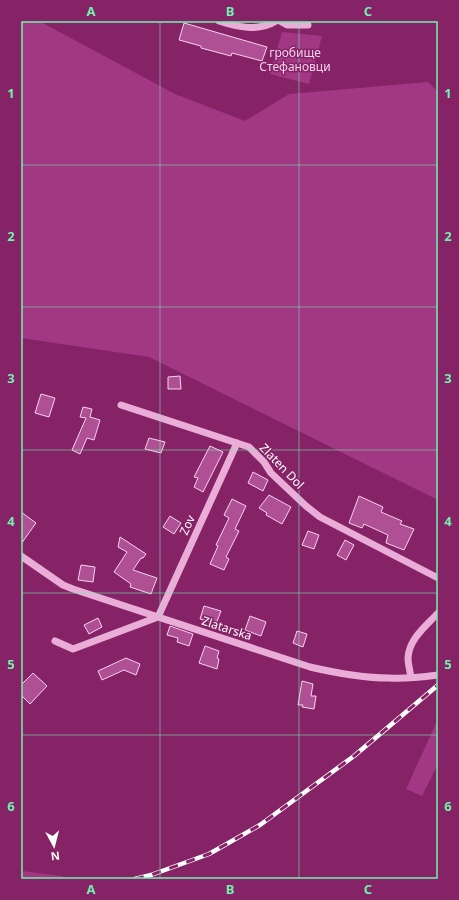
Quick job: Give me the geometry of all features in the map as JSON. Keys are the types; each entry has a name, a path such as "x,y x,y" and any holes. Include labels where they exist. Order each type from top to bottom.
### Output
{"street":[{"path":"219,21 231,25 254,28 269,25 276,21"},
{"path":"280,21 287,25 308,24"},
{"name":"Zlaten Dol","path":"121,405 249,447 264,462 271,473 306,506 320,516 438,578"},
{"name":"Zov","path":"158,617 237,443"},
{"name":"Zlatarska","path":"21,556 63,585 310,667 368,677 390,678 438,675"},
{"path":"411,677 408,658 412,644 418,634 438,613"},
{"path":"55,641 73,649 158,617"}],"green space":[{"path":"21,21 39,21 175,94 245,121 289,94 428,82 438,92 438,500 149,357 21,338"},
{"name":"гробище Стефановци","path":"282,32 322,36 309,84 270,74"},
{"path":"438,719 438,764 422,796 406,789"},
{"path":"21,871 62,876 66,879 21,879"}],"building":[{"path":"184,23 267,47 262,61 232,53 231,56 179,40"},
{"path":"180,376 181,389 168,389 168,377"},
{"path":"41,394 55,398 49,417 35,413"},
{"path":"83,407 92,409 90,417 100,420 94,440 87,438 80,454 72,450 86,418 80,417"},
{"path":"149,438 165,442 161,453 145,449"},
{"path":"210,446 223,452 203,492 194,487 198,478 194,477"},
{"path":"253,472 268,480 263,491 248,483"},
{"path":"269,495 291,507 282,524 266,515 267,513 259,508"},
{"path":"359,496 383,507 381,512 402,521 400,524 414,529 404,550 386,543 388,535 364,524 362,528 349,523"},
{"path":"232,499 246,506 235,529 239,531 226,557 229,559 224,570 210,564 218,546 216,545 229,518 224,515"},
{"path":"21,512 36,523 21,544"},
{"path":"170,516 181,523 174,534 163,527"},
{"path":"308,531 319,535 314,549 302,545"},
{"path":"120,537 146,554 143,558 141,558 133,570 157,578 151,594 130,587 131,584 114,572 127,552 118,547"},
{"path":"345,540 354,545 346,560 337,555"},
{"path":"81,565 95,567 93,582 78,580"},
{"path":"204,606 221,611 216,624 200,619"},
{"path":"250,616 266,622 261,636 245,630"},
{"path":"98,618 102,627 89,634 84,625"},
{"path":"170,626 193,634 189,646 177,642 178,638 167,635"},
{"path":"297,631 307,634 303,647 293,643"},
{"path":"205,646 219,651 217,658 219,659 217,669 199,663"},
{"path":"126,658 140,664 136,675 124,670 102,680 98,671"},
{"path":"33,673 47,686 30,704 21,695 21,685"},
{"path":"302,681 313,684 311,696 316,696 314,709 302,707 303,705 298,705"}],"railway":[{"path":"135,879 151,875 209,854 260,825 354,756 438,685"}]}
